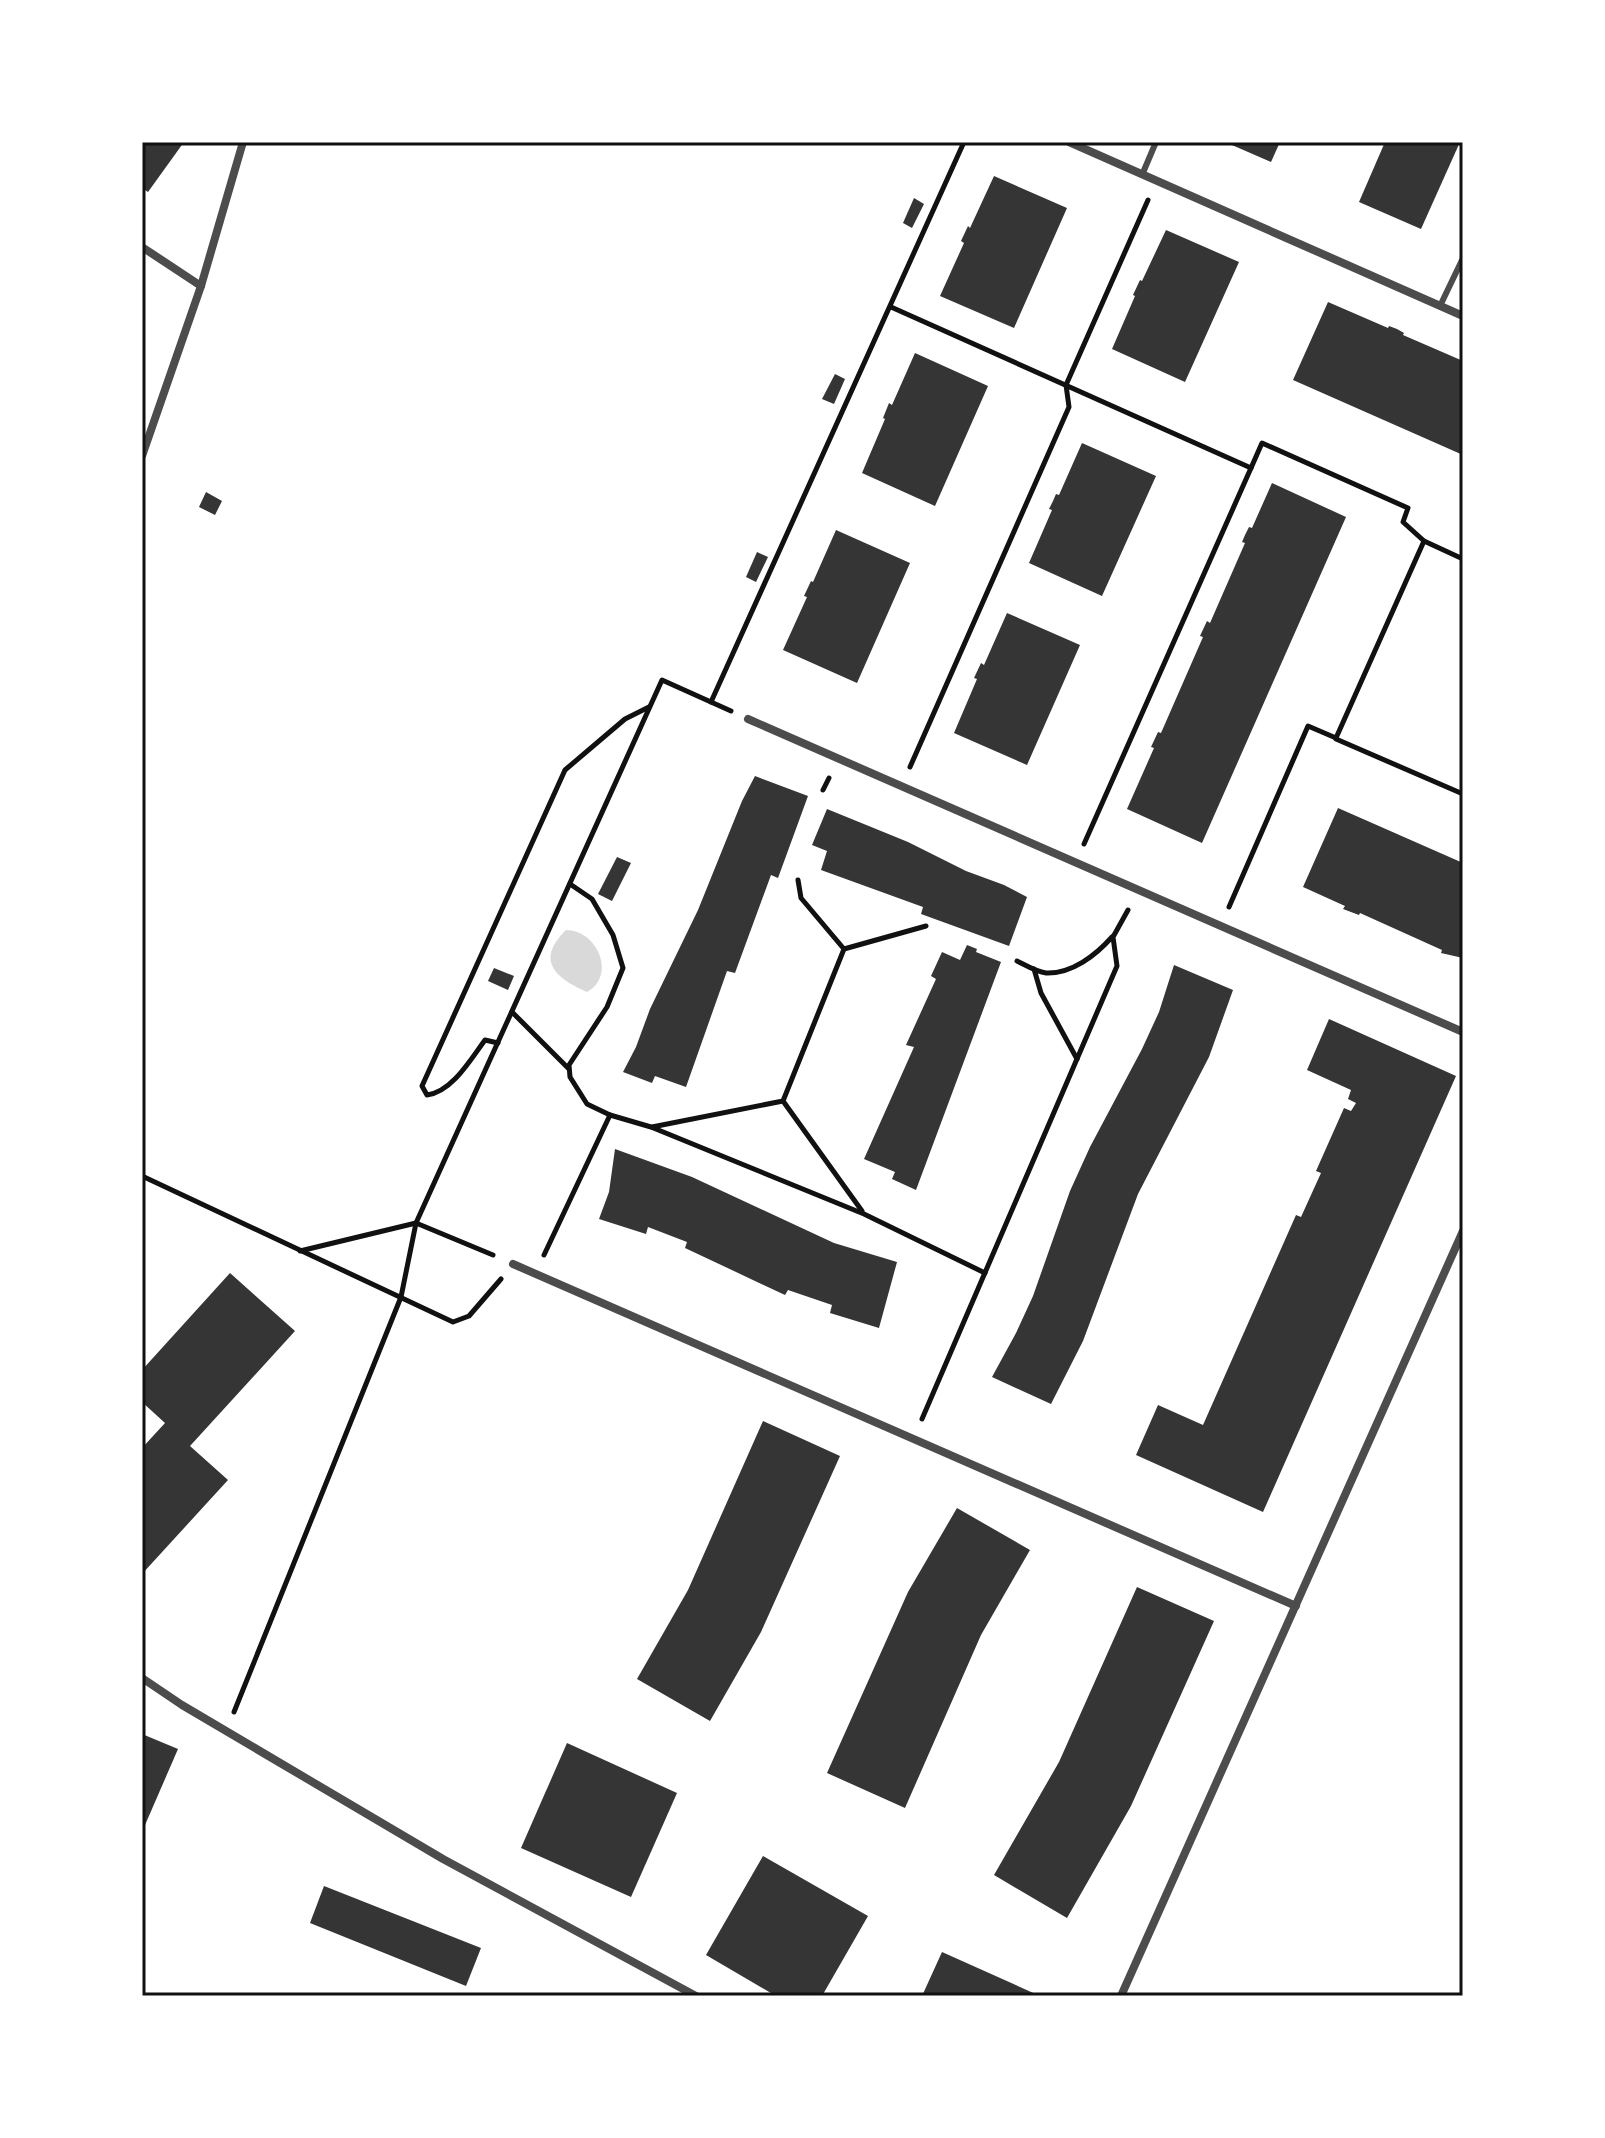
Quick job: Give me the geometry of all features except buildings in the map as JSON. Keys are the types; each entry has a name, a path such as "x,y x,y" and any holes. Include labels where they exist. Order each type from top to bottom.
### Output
{"street":[{"path":"142,456 201,286 243,142"},
{"path":"1069,142 1463,316"},
{"path":"142,247 201,286"},
{"path":"748,719 1463,1032"},
{"path":"1121,1996 1463,1231"},
{"path":"513,1264 1296,1606"},
{"path":"142,1678 443,1859 696,1996"}],"lane":[{"path":"1142,175 1156,142"},
{"path":"1440,306 1463,258"}],"path":[{"path":"711,702 964,142"},
{"path":"901,786 1069,407 1066,385 1157,181"},
{"path":"891,307 1251,468"},
{"path":"1075,863 1262,443 1408,508 1403,522 1424,541 1463,559"},
{"path":"1336,738 1424,541"},
{"path":"226,1731 401,1297 416,1223 662,680 748,719"},
{"path":"498,1043 485,1040 457,1077 432,1095 427,1095 422,1086 565,770 625,719 650,707"},
{"path":"1220,926 1308,726 1463,794"},
{"path":"798,880 801,898 844,949"},
{"path":"570,884 592,899 613,935 623,968 607,1007 569,1065 570,1077 587,1104 864,1214 985,1273"},
{"path":"1017,961 1046,973 1076,966 1098,953 1113,937 1138,891"},
{"path":"844,949 926,926"},
{"path":"913,1440 1117,966 1113,937"},
{"path":"783,1101 844,949"},
{"path":"1034,968 1041,993 1077,1059"},
{"path":"512,1012 569,1069"},
{"path":"651,1127 783,1101"},
{"path":"783,1101 864,1214"},
{"path":"536,1272 610,1115"},
{"path":"142,1176 300,1251 453,1322 469,1316 513,1264 416,1223 300,1251"}],"shaded area":[{"path":"566,930 587,937 599,955 601,975 587,992 566,981 553,967 552,950"}]}
